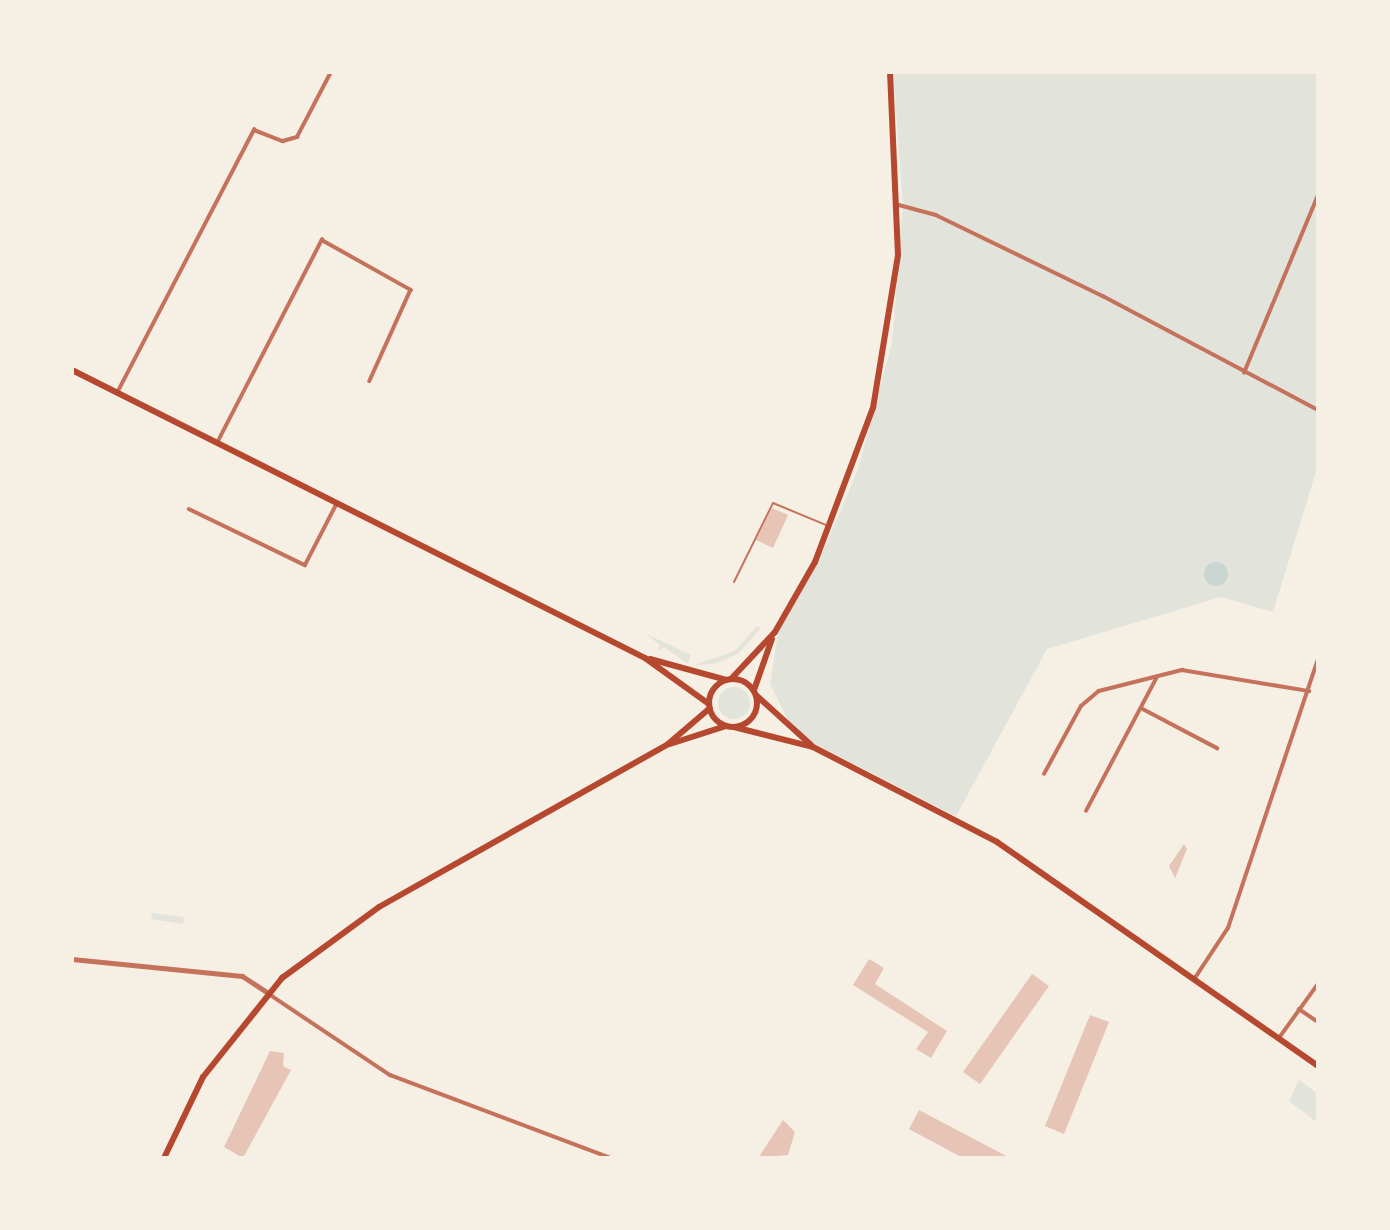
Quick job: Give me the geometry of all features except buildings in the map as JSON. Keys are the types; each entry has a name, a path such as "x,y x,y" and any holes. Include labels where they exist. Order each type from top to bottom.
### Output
{"main road":[{"path":"668,744 730,727 753,717 755,693 775,632 830,527 853,471 888,343 900,205 890,72"},
{"path":"72,370 645,658 709,706 730,727 813,747 997,842 1318,1066"},
{"path":"164,1158 203,1077 267,992 369,913 668,744 709,706 713,689 728,679 775,632"},
{"path":"645,658 728,679 755,693 813,747"}],"street":[{"path":"117,393 254,130 283,141 297,137 331,72"},
{"path":"1244,373 1318,195"},
{"path":"900,205 936,215 1102,296 1318,411"},
{"path":"217,443 322,240 411,290 370,380"},
{"path":"190,509 304,565 337,503"},
{"path":"1195,978 1228,928 1318,659"},
{"path":"1044,774 1088,698 1158,676 1210,673 1309,691"},
{"path":"1086,811 1143,709 1158,676"},
{"path":"1143,709 1217,748"},
{"path":"72,959 242,976 390,1075 611,1158"},
{"path":"1279,1038 1318,984"},
{"path":"1299,1009 1318,1022"}],"lane":[{"path":"734,582 774,503 830,527"}],"shaded area":[{"path":"893,72 1318,72 1318,465 1273,612 1221,597 1047,649 956,816 815,744 790,724 770,684 778,633 818,563 857,472 892,343 903,205"},
{"path":"1216,562 1225,565 1228,574 1225,583 1216,586 1207,583 1204,574 1207,565"},
{"path":"757,626 761,628 739,653 714,664 694,665 735,651"},
{"path":"646,634 691,655 688,664 664,647 657,652 660,645"},
{"path":"734,687 746,691 750,703 746,715 734,719 722,715 718,703 722,691"},
{"path":"152,913 184,917 183,924 151,919"},
{"path":"1299,1080 1318,1094 1318,1123 1289,1101"}]}
